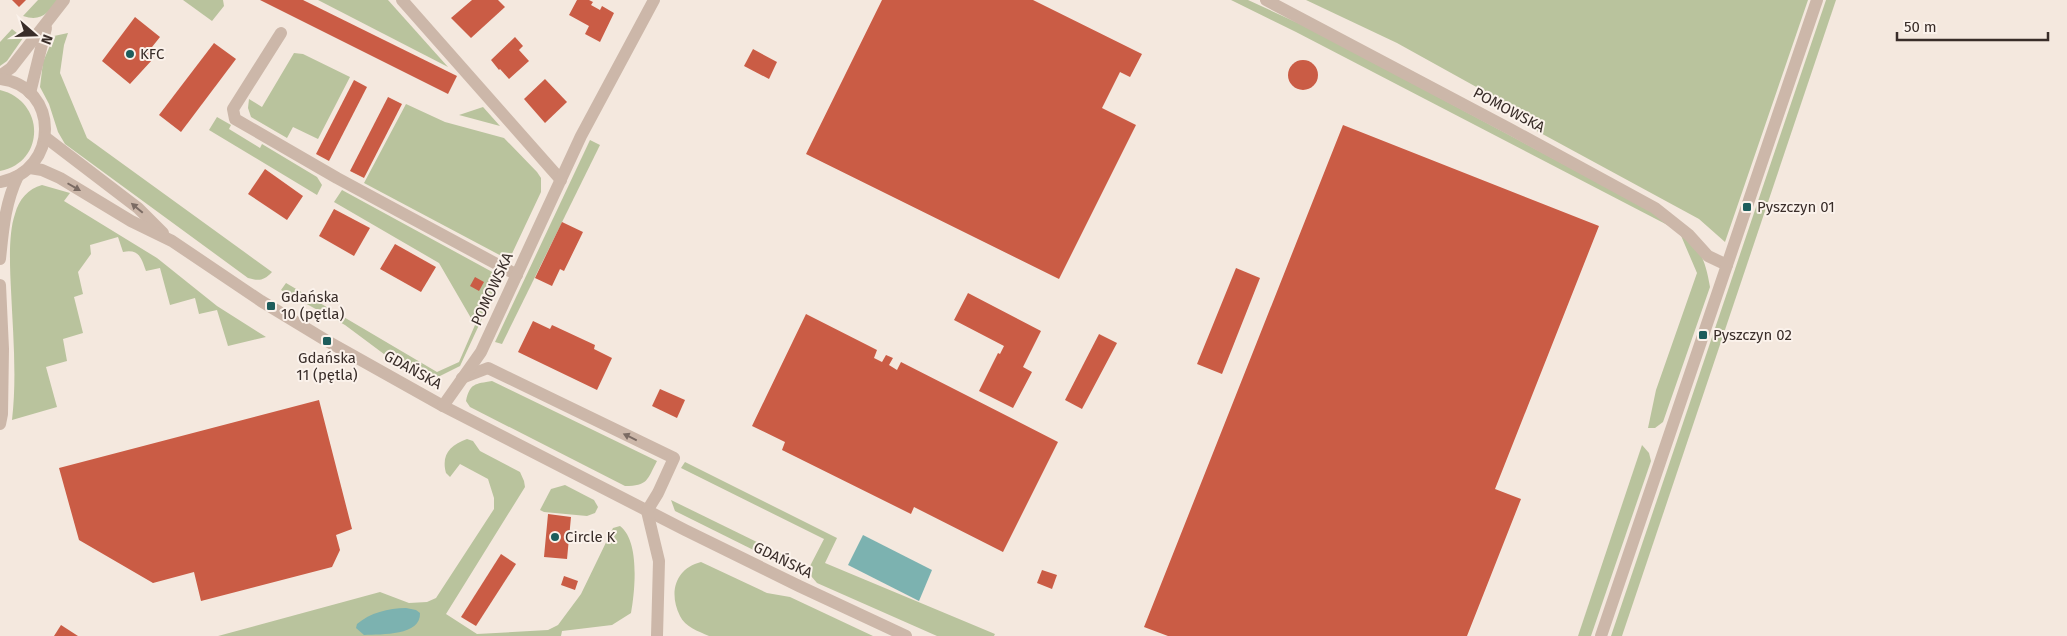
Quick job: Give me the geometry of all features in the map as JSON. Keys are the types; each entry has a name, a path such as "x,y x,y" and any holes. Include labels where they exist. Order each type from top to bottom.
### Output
{"street":[{"path":"0,77 11,68 64,0"},
{"path":"402,0 561,180"},
{"name":"POMOWSKA","path":"443,406 481,352 582,136 654,0"},
{"name":"POMOWSKA","path":"1266,0 1655,208 1689,235 1708,256 1727,264"},
{"path":"1601,636 1817,0"},
{"path":"30,93 47,23"},
{"path":"281,33 233,108 235,119 337,178 517,275"},
{"path":"0,77 14,82 30,93 43,113 45,137 40,155 30,168 18,176 0,182"},
{"name":"GDAŃSKA","path":"45,137 138,208 172,241"},
{"name":"GDAŃSKA","path":"30,168 42,170 60,178 131,221 172,241 261,301 326,341 443,406 808,591 906,636"},
{"path":"0,259 6,209 10,192 18,176"},
{"path":"0,285 2,414 0,424"},
{"path":"462,378 488,368 674,458 658,493 647,510 659,561 658,636"}],"green space":[{"path":"38,0 58,0 44,15 35,18 23,16"},
{"path":"183,0 223,0 224,6 212,21"},
{"path":"318,0 388,0 448,67"},
{"path":"1231,0 1248,0 1313,30 1681,227 1701,255 1710,287 1663,422 1655,428 1648,428 1656,390 1697,273 1679,231"},
{"path":"1306,0 1808,0 1725,242 1699,219 1522,123 1527,115 1397,43"},
{"path":"1826,0 1836,0 1622,636 1611,636"},
{"path":"12,29 23,38 7,61 0,66 0,42"},
{"path":"68,33 64,45 60,73 87,138 272,272 269,275 261,280 248,278 65,144 58,132 49,104 40,87 43,62 54,36"},
{"path":"294,53 303,54 350,77 318,139 293,127 287,138 251,117 248,108 249,99 262,107"},
{"path":"0,90 15,96 25,106 32,118 34,131 32,144 26,156 15,165 0,171"},
{"path":"406,104 445,122 504,138 541,178 541,192 509,260 364,183"},
{"path":"483,107 500,126 459,115"},
{"path":"217,117 231,125 229,129 260,148 262,144 317,177 322,185 317,195 209,130"},
{"path":"590,140 600,145 502,344 495,342"},
{"path":"42,185 70,193 64,201 157,258 217,306 266,337 228,346 217,310 199,314 195,298 170,305 160,268 146,271 139,255 128,251 123,252 118,237 90,245 91,254 78,272 83,294 74,297 83,333 63,339 67,361 46,367 57,407 12,420 14,339 10,262 11,231 22,199 32,189"},
{"path":"342,190 496,274 499,282 460,366 434,379 425,378 396,363 345,325 281,290 286,283 437,372 459,362 475,325 439,263 334,202"},
{"path":"492,381 657,461 649,477 638,485 625,486 470,407 466,401 469,391 474,385"},
{"path":"467,439 473,441 480,451 520,472 525,487 446,614 477,634 548,630 558,625 581,594 613,528 620,526 631,543 633,554 635,580 631,613 612,625 562,631 561,636 218,636 380,592 409,603 427,602 436,598 494,509 494,498 488,479 460,464 450,477 446,473 445,461 448,452 456,444"},
{"path":"1642,445 1649,453 1651,461 1591,636 1578,636"},
{"path":"685,462 837,538 825,563 995,634 994,636 937,636 817,583 811,576 809,568 824,539 681,468"},
{"path":"565,485 594,500 598,507 595,513 587,516 540,510 551,489"},
{"path":"671,500 802,564 798,572 675,511"},
{"path":"701,562 767,593 790,597 873,636 709,636 692,628 682,620 676,607 675,598 675,590 680,575 692,565"}],"water":[{"path":"863,535 932,570 919,601 848,565"},
{"path":"406,608 420,613 419,621 407,630 390,634 364,635 356,628 357,624 373,614 386,610"}],"building":[{"path":"12,0 26,0 19,7"},
{"path":"260,0 303,0 457,76 448,94"},
{"path":"472,0 498,0 505,7 471,38 451,18"},
{"path":"577,0 589,0 593,2 591,5 600,10 602,6 614,13 600,42 585,34 589,26 569,15"},
{"path":"882,0 1033,0 1142,54 1130,77 1120,72 1102,108 1136,125 1059,279 806,154"},
{"name":"KFC","path":"135,17 160,37 152,47 157,50 152,60 130,84 102,61"},
{"path":"515,37 523,46 519,50 529,61 509,79 491,60"},
{"path":"214,43 236,59 181,132 159,115"},
{"path":"753,49 777,62 769,79 744,66"},
{"path":"1303,60 1314,64 1318,75 1314,86 1303,90 1292,86 1288,75 1292,64"},
{"path":"545,79 567,102 545,123 524,99"},
{"path":"354,80 367,87 329,161 316,154"},
{"path":"388,97 402,104 364,178 350,171"},
{"path":"1343,125 1599,226 1495,489 1521,499 1467,636 1168,636 1144,627"},
{"path":"265,169 303,196 287,220 248,194"},
{"path":"334,209 370,228 354,256 319,236"},
{"path":"562,222 583,232 564,271 560,269 552,286 535,278"},
{"path":"395,244 436,267 421,292 380,269"},
{"path":"1236,268 1260,278 1222,374 1197,364"},
{"path":"475,277 484,282 479,291 470,286"},
{"path":"968,293 1041,331 1023,367 1032,372 1013,408 979,391 998,353 1000,354 1004,346 954,320"},
{"path":"806,314 877,350 874,358 882,362 886,355 893,358 889,365 897,370 901,362 1058,442 1003,552 914,507 911,514 782,450 785,442 752,426"},
{"path":"533,321 550,329 552,325 595,345 594,349 612,358 597,390 518,352"},
{"path":"1099,334 1117,343 1082,409 1065,400"},
{"path":"660,389 685,400 677,418 652,406"},
{"path":"319,400 352,529 336,535 340,550 332,567 201,601 194,572 153,583 79,540 59,468"},
{"path":"548,514 571,517 567,559 544,557"},
{"path":"501,554 516,564 476,626 461,617"},
{"path":"1042,570 1057,575 1052,589 1037,583"},
{"path":"564,576 578,581 575,590 561,585"},
{"path":"61,625 78,636 54,636"}],"place":[{"name":"KFC","path":"130,54"},
{"name":"Pyszczyn 01","path":"1747,207"},
{"name":"Gdańska 10 (pętla)","path":"271,306"},
{"name":"Pyszczyn 02","path":"1703,335"},
{"name":"Gdańska 11 (pętla)","path":"327,341"},
{"name":"Circle K","path":"555,537"}]}
